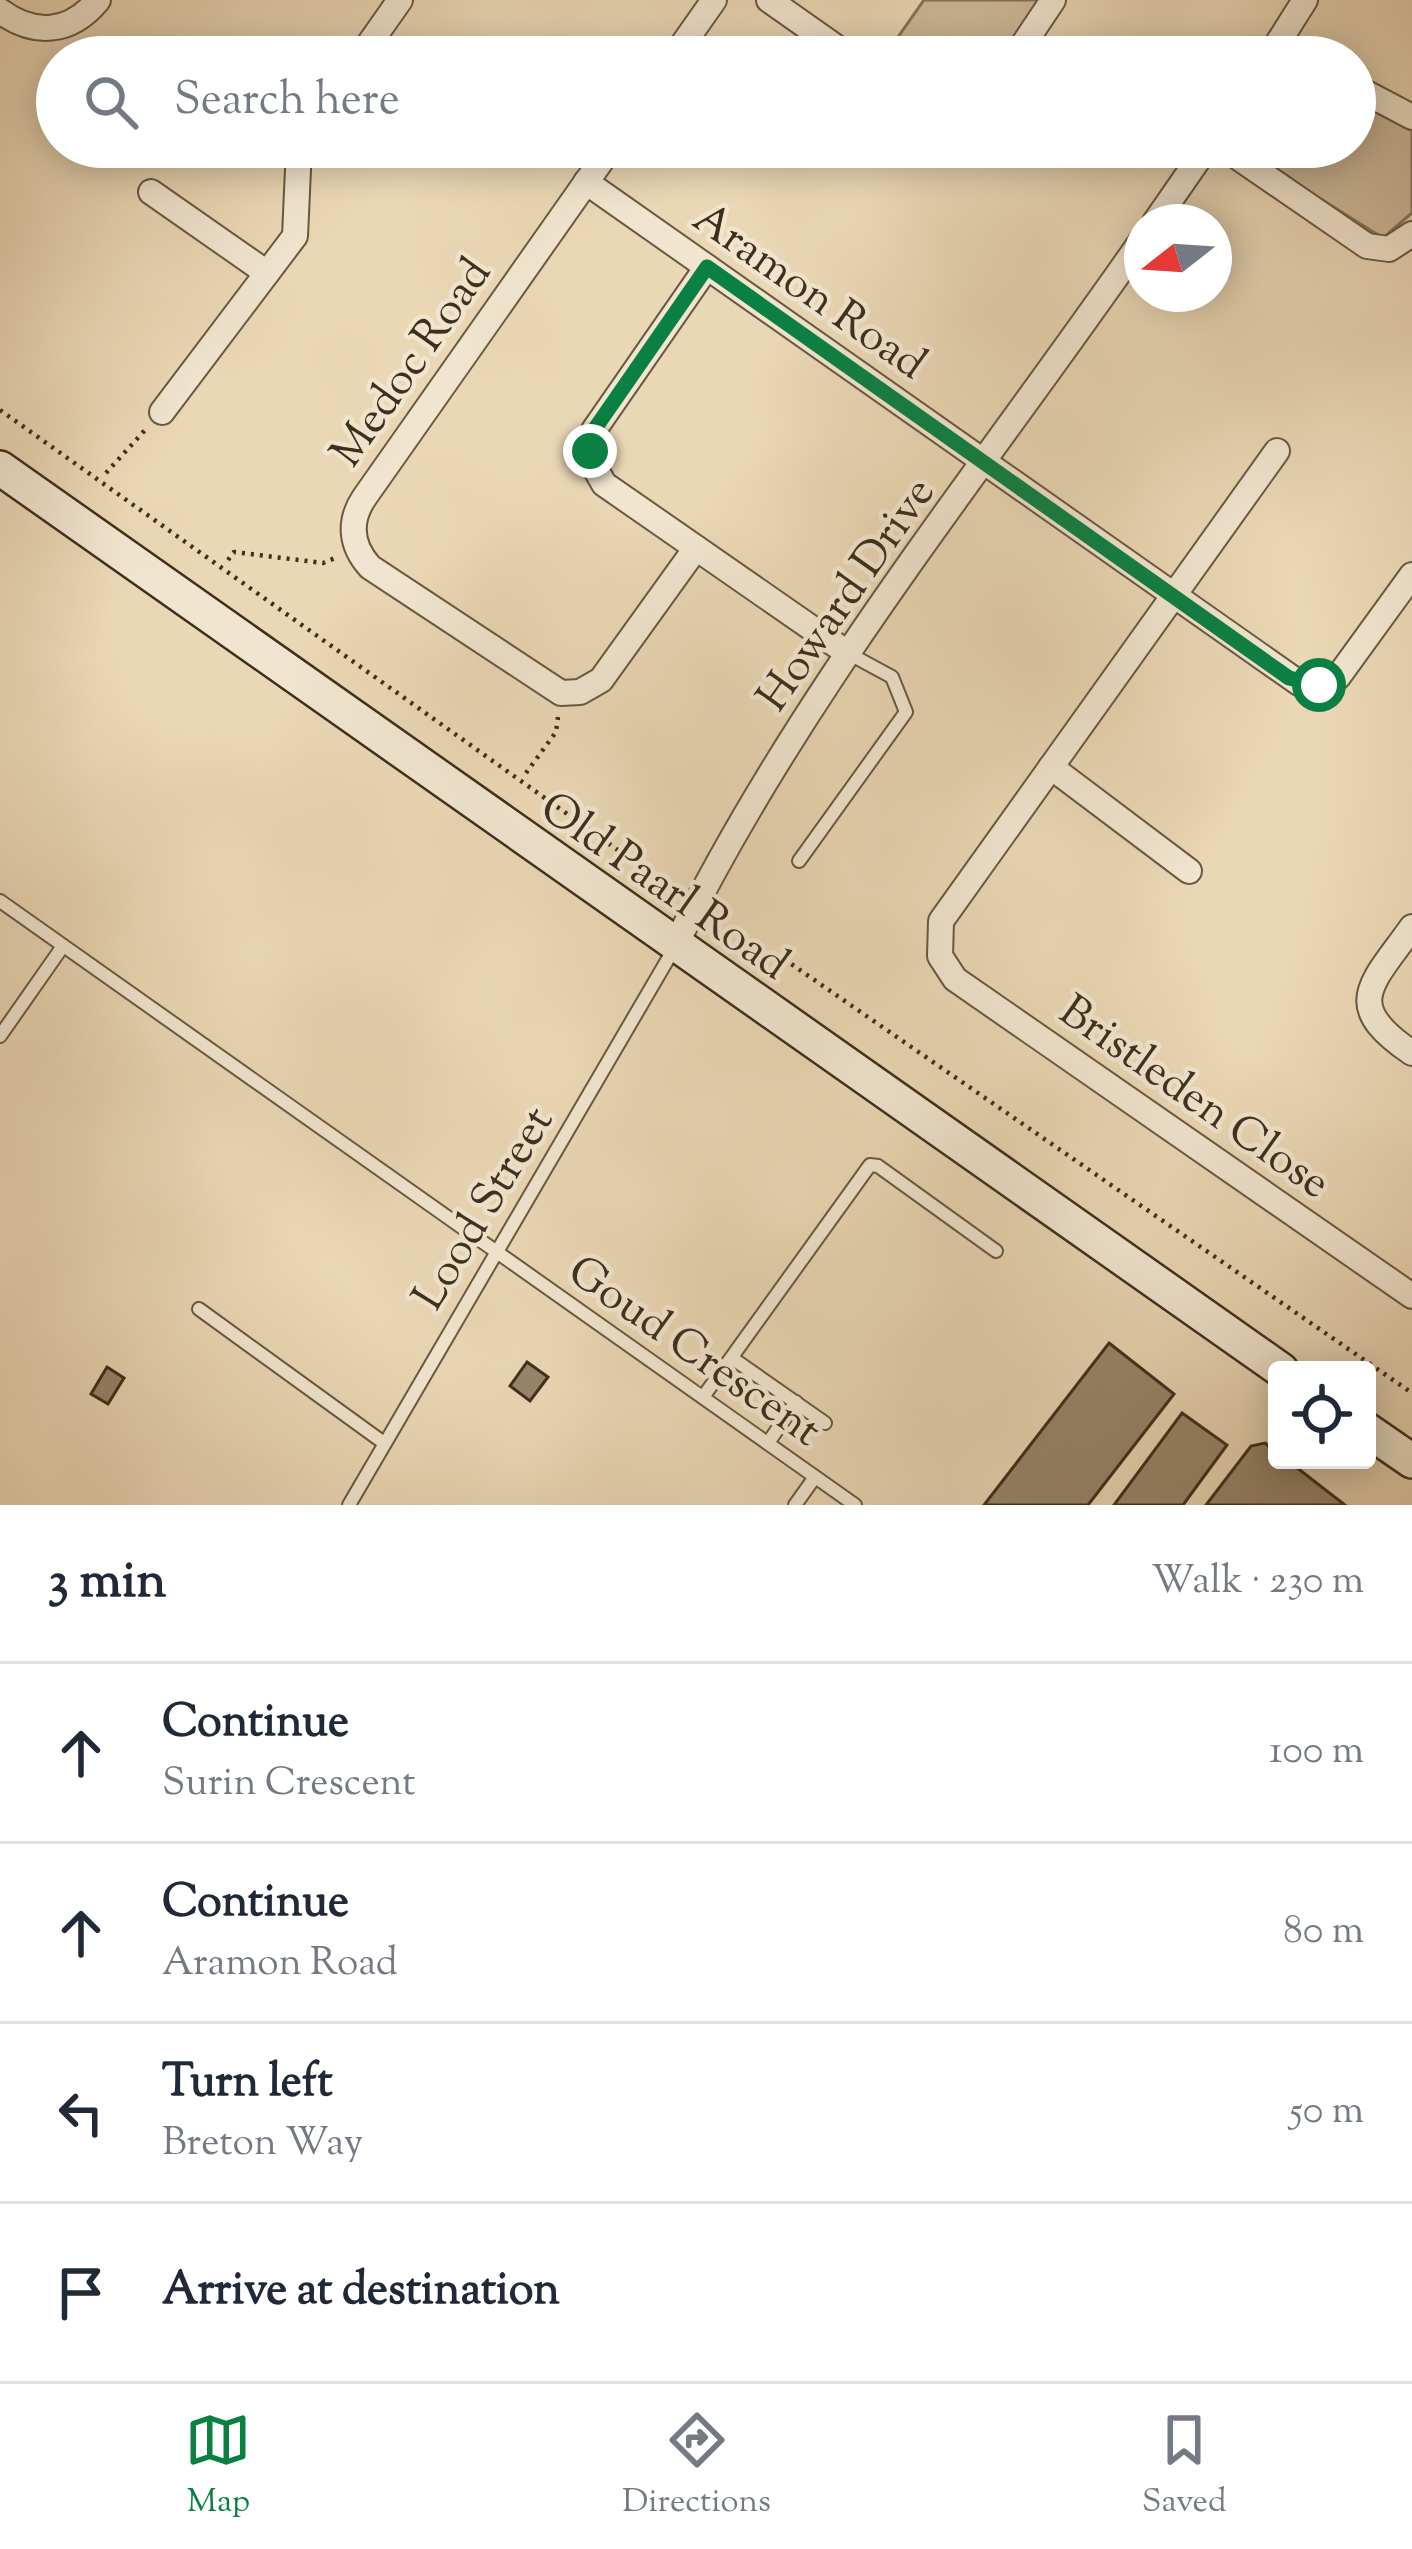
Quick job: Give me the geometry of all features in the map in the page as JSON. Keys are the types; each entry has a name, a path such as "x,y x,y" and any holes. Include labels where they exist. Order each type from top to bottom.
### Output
{"main road":[{"name":"Old Paarl Road","path":"0,469 1268,1361"},
{"path":"1376,1436 1412,1462"}],"street":[{"path":"0,11 43,30 71,22 98,0"},
{"path":"375,36 400,0"},
{"path":"689,36 714,0"},
{"path":"769,0 820,36"},
{"path":"1029,36 1053,0"},
{"path":"1283,36 1305,0"},
{"path":"1376,98 1412,117"},
{"path":"162,412 297,230 298,168"},
{"name":"Medoc Road","path":"356,548 358,507 596,168"},
{"path":"1167,204 1192,168"},
{"path":"1254,168 1367,246 1389,249 1412,234"},
{"name":"Aramon Road","path":"586,182 1289,678 1319,685 1346,670 1412,575"},
{"path":"151,192 267,273"},
{"name":"Howard Drive","path":"675,946 756,796 846,652 986,464 1124,266"},
{"path":"707,267 594,430 590,451 604,484 846,652"},
{"path":"1190,871 1051,767 1277,451"},
{"path":"356,548 370,567 561,694 580,692 601,680 696,548"},
{"name":"Bristleden Close","path":"1051,767 941,921 940,956 956,979 1412,1296"},
{"path":"1412,927 1376,978 1369,1004 1380,1031 1412,1053"}],"lane":[{"path":"799,861 906,712 892,677 846,652"},
{"name":"Goud Crescent","path":"0,901 855,1505"},
{"path":"0,1036 63,946"},
{"name":"Lood Street","path":"349,1505 675,946"},
{"path":"703,1397 870,1165 878,1166 996,1251"},
{"path":"199,1309 385,1443"},
{"path":"732,1358 825,1423"},
{"path":"768,1443 796,1402"},
{"path":"795,1505 815,1477"}],"path":[{"path":"0,410 622,853"},
{"path":"106,473 162,412"},
{"path":"228,560 234,552 323,563 356,548"},
{"path":"526,772 556,732 561,694"},
{"path":"784,959 1412,1393"}],"shaded area":[{"path":"924,0 1041,0 1018,36 899,36"},
{"path":"1376,109 1412,129 1412,213 1383,238 1271,168 1376,168"}],"building":[{"path":"1109,1343 1174,1394 1088,1505 984,1505"},
{"path":"527,1362 548,1377 530,1401 510,1386"},
{"path":"107,1367 124,1378 108,1404 91,1394"},
{"path":"1182,1413 1227,1445 1183,1505 1114,1505"},
{"path":"1251,1446 1268,1446 1268,1469 1299,1469 1345,1505 1206,1505"}],"route":[{"path":"590,451 594,430 707,267 1289,678 1319,685"}]}
